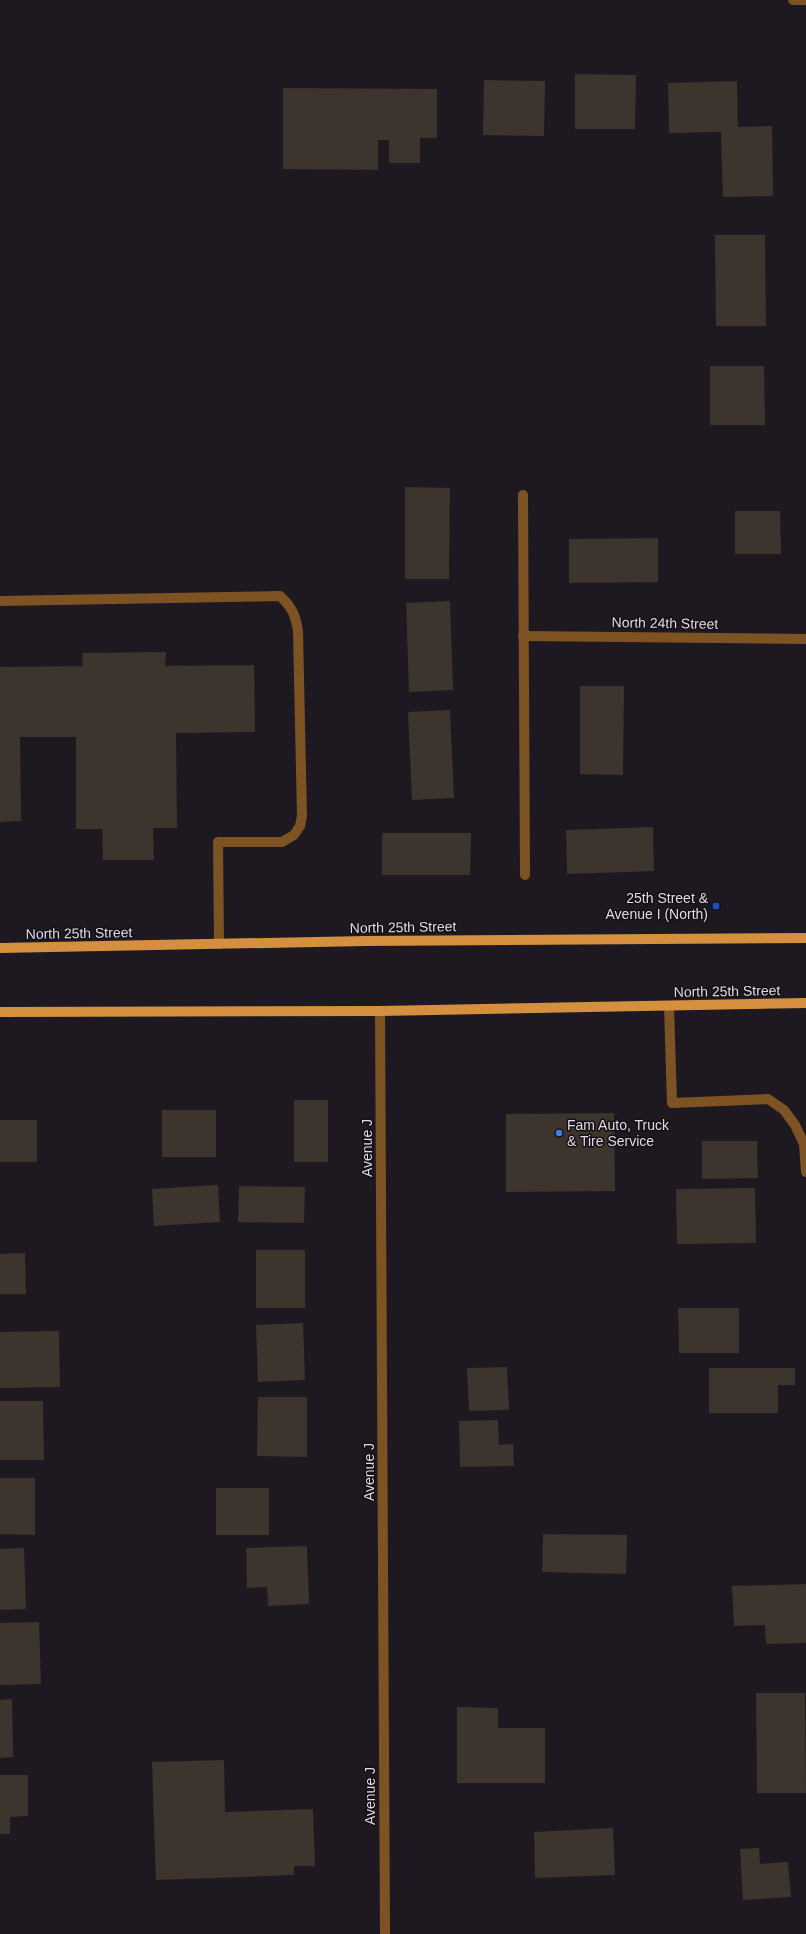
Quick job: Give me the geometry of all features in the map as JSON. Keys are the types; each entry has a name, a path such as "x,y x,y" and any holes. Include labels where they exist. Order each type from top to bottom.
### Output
{"main road":[{"name":"North 25th Street","path":"0,948 219,944 806,938"},
{"name":"North 25th Street","path":"0,1012 380,1011 806,1003"}],"street":[{"path":"793,0 806,0"},
{"path":"523,494 525,875"},
{"path":"0,601 280,596 289,604 296,616 298,632 302,816 300,826 294,835 282,842 218,842 219,944"},
{"name":"North 24th Street","path":"523,636 806,639"},
{"path":"669,1006 672,1103 768,1099 784,1110 795,1125 804,1144 806,1172"},
{"name":"Avenue J","path":"380,1011 385,1934"}],"building":[{"path":"575,74 636,75 635,129 575,129"},
{"path":"484,80 545,81 544,136 483,135"},
{"path":"737,81 738,127 772,126 773,196 723,197 721,132 669,133 668,83"},
{"path":"283,88 437,89 437,138 420,138 420,163 389,163 389,140 378,140 378,170 283,169"},
{"path":"715,235 765,235 766,326 716,326"},
{"path":"710,366 764,366 765,425 710,425"},
{"path":"405,487 450,488 449,579 405,579"},
{"path":"735,511 780,511 781,554 735,554"},
{"path":"658,538 658,582 569,583 569,539"},
{"path":"450,601 453,690 409,692 406,603"},
{"path":"166,652 165,666 254,665 255,732 176,733 177,828 153,828 154,860 103,860 102,829 76,829 76,737 20,737 21,821 0,822 0,667 83,666 82,653"},
{"path":"580,686 624,686 623,775 580,774"},
{"path":"450,710 454,798 412,800 408,712"},
{"path":"653,827 654,871 567,874 566,830"},
{"path":"382,833 471,833 470,875 382,875"},
{"path":"294,1100 328,1100 328,1162 294,1162"},
{"path":"162,1110 216,1110 216,1157 162,1157"},
{"path":"614,1113 615,1191 506,1192 506,1114"},
{"path":"0,1120 37,1120 37,1162 0,1162"},
{"path":"702,1141 757,1141 758,1178 702,1179"},
{"path":"218,1185 220,1222 154,1226 152,1189"},
{"path":"239,1186 305,1187 304,1223 238,1222"},
{"path":"755,1188 756,1243 677,1244 676,1189"},
{"path":"256,1250 305,1250 305,1308 256,1308"},
{"path":"25,1253 26,1294 0,1294 0,1254"},
{"path":"678,1308 739,1308 739,1353 679,1353"},
{"path":"303,1323 305,1380 258,1382 256,1325"},
{"path":"59,1331 60,1387 0,1388 0,1332"},
{"path":"507,1367 509,1410 469,1411 467,1368"},
{"path":"709,1368 795,1368 795,1385 778,1385 778,1413 709,1413"},
{"path":"258,1397 307,1397 307,1457 257,1456"},
{"path":"0,1401 43,1401 44,1460 0,1460"},
{"path":"498,1420 499,1445 513,1444 514,1466 460,1467 459,1421"},
{"path":"0,1478 35,1478 35,1535 0,1534"},
{"path":"216,1488 269,1488 269,1535 216,1535"},
{"path":"543,1534 627,1535 626,1574 542,1572"},
{"path":"307,1546 309,1604 268,1606 267,1587 247,1588 246,1548"},
{"path":"24,1548 26,1609 0,1610 0,1549"},
{"path":"806,1584 806,1643 766,1644 765,1625 734,1626 732,1586"},
{"path":"39,1622 41,1684 0,1685 0,1623"},
{"path":"756,1693 805,1693 806,1793 757,1793"},
{"path":"12,1699 13,1757 0,1758 0,1700"},
{"path":"457,1707 498,1708 498,1728 545,1728 545,1783 457,1783"},
{"path":"224,1760 225,1812 313,1809 315,1866 294,1866 294,1875 156,1880 152,1762"},
{"path":"0,1775 28,1775 28,1816 10,1817 10,1834 0,1834"},
{"path":"613,1828 615,1875 535,1878 534,1832"},
{"path":"759,1848 760,1864 788,1862 791,1897 743,1900 740,1849"}],"place":[{"name":"25th Street & Avenue I (North)","path":"716,906"},
{"name":"Fam Auto, Truck & Tire Service","path":"559,1133"}]}
